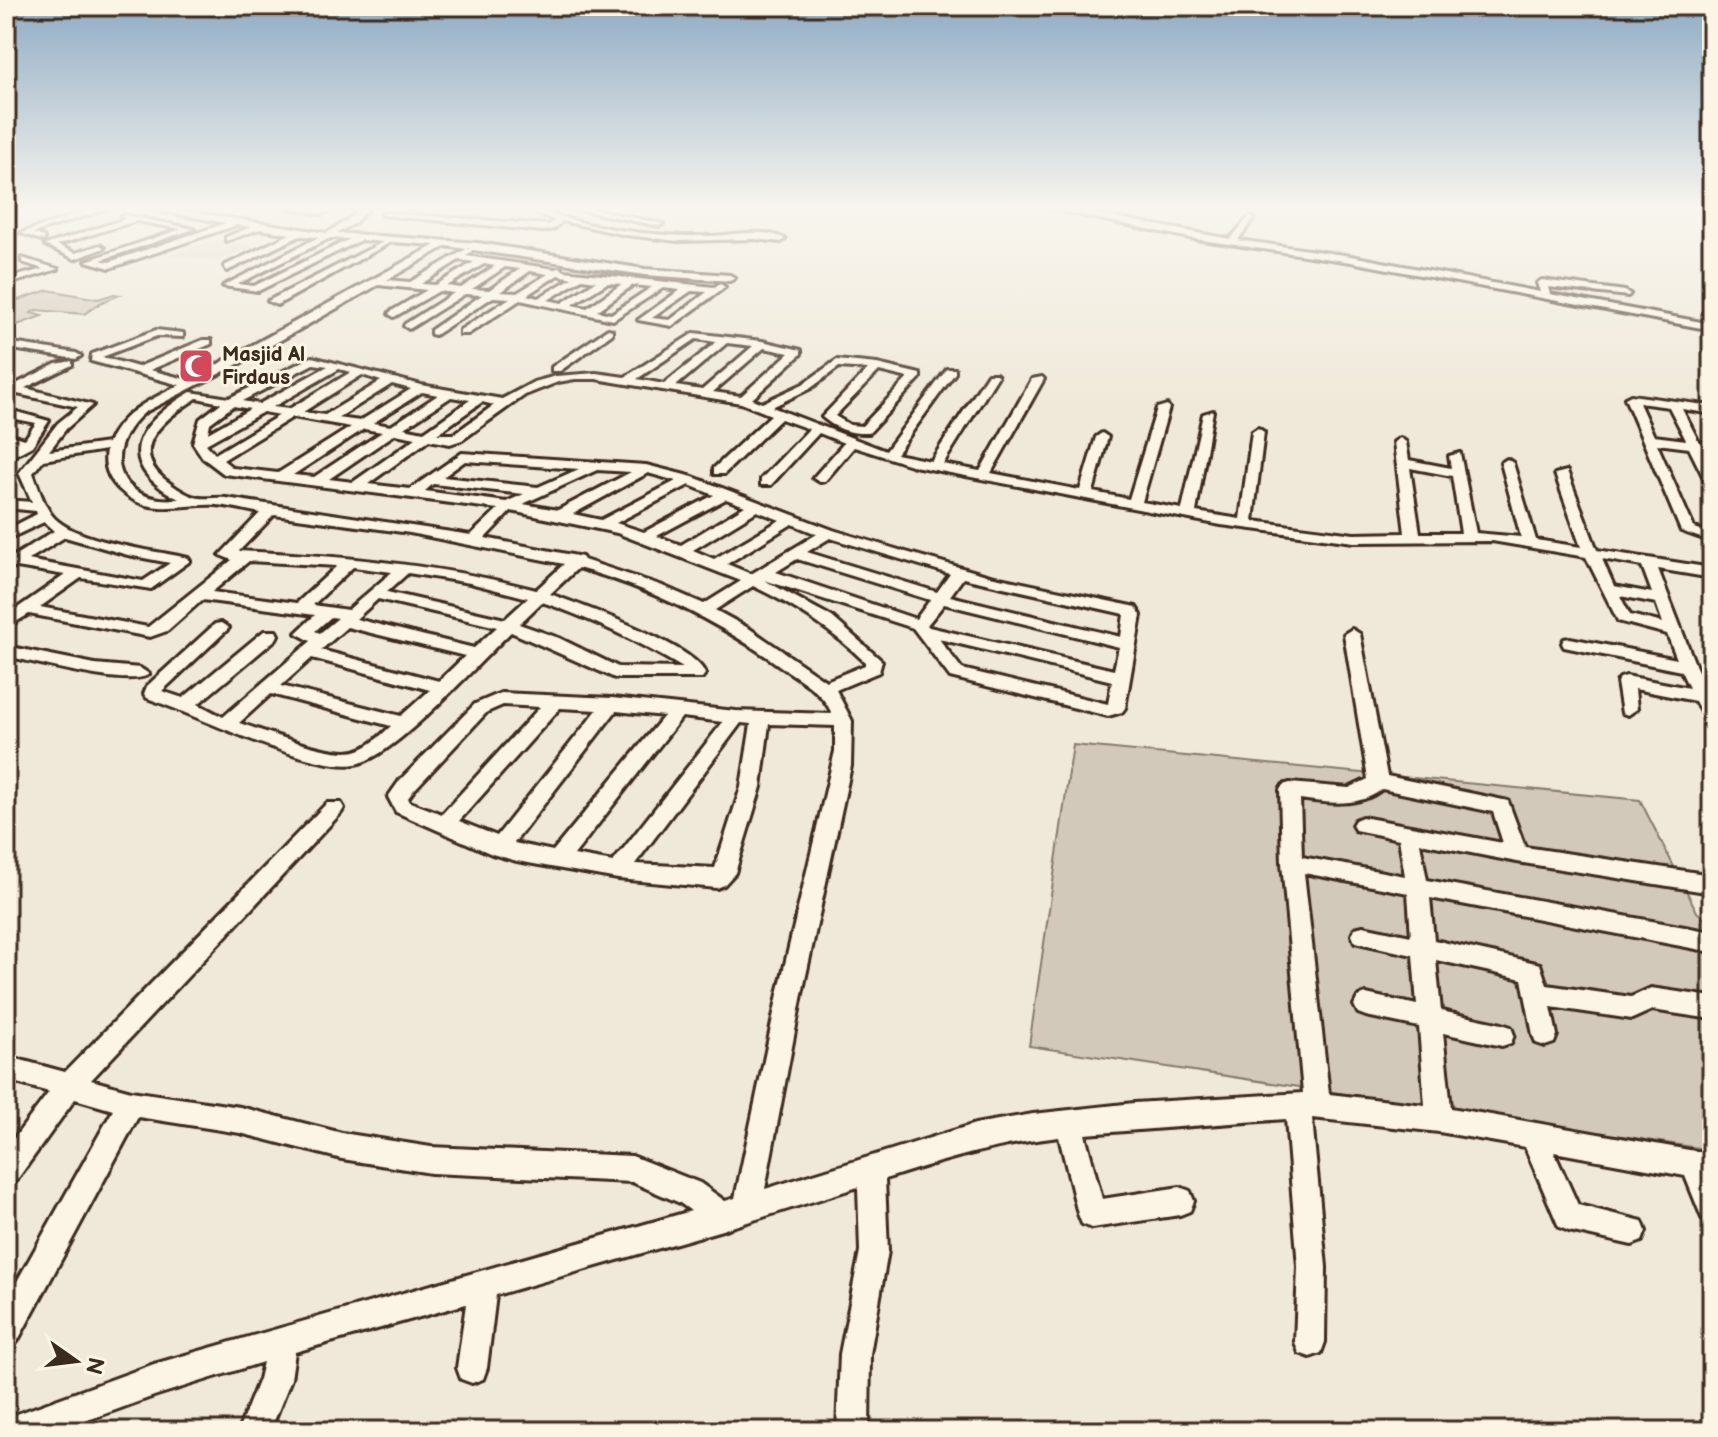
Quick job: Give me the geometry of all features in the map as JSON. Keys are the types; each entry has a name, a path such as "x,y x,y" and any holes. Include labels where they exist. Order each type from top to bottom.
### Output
{"street":[{"path":"6,275 39,283 62,278"},
{"path":"6,282 32,275"},
{"path":"250,275 228,286 255,289 283,275"},
{"path":"322,275 273,301 281,302 330,275"},
{"path":"312,317 376,275"},
{"path":"192,501 161,485 143,465 140,453 143,439 154,422 189,389 390,275"},
{"path":"412,285 428,275"},
{"path":"394,314 458,275"},
{"path":"409,326 487,275"},
{"path":"435,332 517,275"},
{"path":"464,332 550,275"},
{"path":"575,275 716,290"},
{"path":"587,313 641,275"},
{"path":"688,275 730,278 672,323 643,320 688,288"},
{"path":"1421,283 1428,275"},
{"path":"1435,275 1546,296 1628,303"},
{"path":"538,302 581,276"},
{"path":"561,308 605,280"},
{"path":"378,282 516,296 614,317 660,286"},
{"path":"1546,296 1542,283 1628,303 1676,322 1712,327"},
{"path":"1668,308 1676,322"},
{"path":"608,332 556,369 744,400 888,456 1188,515 1354,538 1469,536 1530,543 1648,561 1710,576"},
{"path":"11,391 38,378 41,373 156,333 179,335"},
{"path":"628,380 691,337 762,344 797,352 744,400"},
{"path":"667,387 726,339"},
{"path":"132,369 191,342"},
{"path":"132,369 207,342"},
{"path":"706,392 762,344"},
{"path":"9,347 132,369 230,402 425,437 454,439 528,386 581,375"},
{"path":"238,360 265,355 134,413 110,446 112,470 132,493 153,504 218,501 475,540 577,560 706,609 761,642 822,689 839,707 845,747 835,807 735,1212"},
{"path":"84,360 189,389"},
{"path":"505,403 420,388 338,365 309,361 230,402 204,422 199,443 229,471 508,506 604,524 716,564 922,628 1123,678"},
{"path":"763,407 802,389 837,363 877,367 916,376 870,428 847,428 829,419 829,415 877,367"},
{"path":"199,443 338,365"},
{"path":"888,456 951,371"},
{"path":"214,460 358,373"},
{"path":"935,466 992,376"},
{"path":"326,420 392,379"},
{"path":"983,476 1038,379"},
{"path":"281,477 420,388"},
{"path":"11,391 87,404 62,426 26,473"},
{"path":"317,481 450,392"},
{"path":"356,486 482,397"},
{"path":"1712,410 1631,398 1688,531 1712,538"},
{"path":"1673,403 1712,480"},
{"path":"1134,505 1163,408"},
{"path":"6,413 43,421 28,443 6,456"},
{"path":"719,471 779,414"},
{"path":"1188,515 1209,414"},
{"path":"766,482 817,428"},
{"path":"1246,524 1258,432"},
{"path":"1086,494 1102,437"},
{"path":"6,438 28,443"},
{"path":"1647,439 1712,447"},
{"path":"820,478 852,442"},
{"path":"1400,442 1413,538"},
{"path":"36,457 110,446"},
{"path":"1455,456 1469,536"},
{"path":"413,493 462,457 646,469 688,480 828,533 960,572 1130,610 1133,615 1116,708 1108,710 956,673 922,628"},
{"path":"1404,463 1459,473"},
{"path":"1507,463 1530,543"},
{"path":"475,540 508,506 597,465"},
{"path":"6,468 26,473"},
{"path":"560,515 646,469"},
{"path":"10,564 146,586 183,561 128,551 63,532 43,511 26,473"},
{"path":"1562,474 1592,552 1624,618 1673,630"},
{"path":"429,480 538,491"},
{"path":"604,524 688,480"},
{"path":"645,537 726,494"},
{"path":"6,504 43,511"},
{"path":"683,550 757,505"},
{"path":"271,510 227,555 405,568 540,595 669,650 695,668 696,674 615,672 553,642 508,625 375,594"},
{"path":"6,535 43,511"},
{"path":"716,564 791,519"},
{"path":"10,564 63,532"},
{"path":"706,609 828,533"},
{"path":"798,554 940,598 1128,644"},
{"path":"27,609 144,633 161,627 245,556"},
{"path":"221,628 153,690 153,694 186,705 225,725 344,759 372,752 577,560"},
{"path":"1648,561 1688,667 1712,717"},
{"path":"300,609 350,562"},
{"path":"225,725 405,568"},
{"path":"922,628 960,572"},
{"path":"6,623 78,573"},
{"path":"760,577 823,616 874,661 873,668 868,671 822,689"},
{"path":"1608,589 1661,599"},
{"path":"198,595 327,612 477,654"},
{"path":"325,640 304,633 327,612"},
{"path":"1352,634 1378,781"},
{"path":"186,705 270,635"},
{"path":"1570,643 1688,667"},
{"path":"6,651 95,669 140,674"},
{"path":"311,653 441,687"},
{"path":"1628,709 1626,682 1702,696"},
{"path":"268,688 404,723"},
{"path":"761,718 751,787 724,873 709,880 618,871 499,848 403,807 398,797 481,708 501,699 612,704 736,717 842,720"},
{"path":"445,824 557,700"},
{"path":"499,848 612,704"},
{"path":"559,859 678,710"},
{"path":"618,871 736,717"},
{"path":"1378,781 1501,806 1517,854"},
{"path":"1310,1342 1312,1267 1308,1105 1290,790 1322,795 1347,794 1370,790 1378,781"},
{"path":"6,1171 71,1084 334,808"},
{"path":"1362,825 1517,854 1712,884"},
{"path":"1408,833 1418,887 1439,1119"},
{"path":"1292,863 1712,942"},
{"path":"1363,935 1532,971 1545,1035"},
{"path":"1536,994 1632,1008 1651,999 1712,1008"},
{"path":"1366,1005 1502,1035"},
{"path":"6,1068 131,1103 240,1120 342,1146 431,1160 632,1169 735,1212"},
{"path":"6,1331 131,1103"},
{"path":"14,1431 154,1380 735,1212 975,1137 1069,1124 1308,1105 1439,1119 1703,1166 1712,1208"},
{"path":"1069,1124 1092,1214 1180,1201"},
{"path":"1534,1137 1569,1217 1632,1231"},
{"path":"853,1431 855,1354 874,1251 871,1169"},
{"path":"472,1368 483,1284"},
{"path":"254,1431 275,1379 282,1341"}],"shaded area":[{"path":"48,290 98,299 120,295 84,314 36,310 31,313 42,316 6,329 6,304"},
{"path":"1073,745 1640,800 1697,912 1712,926 1712,1150 1029,1046"}],"place":[{"name":"Masjid Al Firdaus","path":"196,366"}]}
